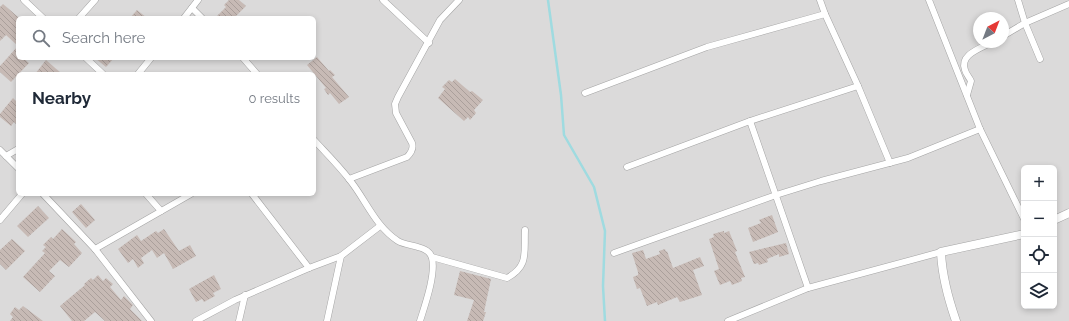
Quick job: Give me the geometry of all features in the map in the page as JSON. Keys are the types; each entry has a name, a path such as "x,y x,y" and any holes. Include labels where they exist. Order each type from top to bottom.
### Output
{"street":[{"path":"24,0 41,16"},
{"path":"81,16 95,0"},
{"path":"186,16 198,0"},
{"path":"383,0 429,43"},
{"path":"349,179 407,157 410,153 412,143 396,113 395,104 440,20 459,0"},
{"path":"820,0 890,163"},
{"path":"928,0 980,129 1021,213"},
{"path":"1018,0 1025,23 1040,60"},
{"path":"1009,32 1025,23 1069,4"},
{"path":"192,8 200,16"},
{"path":"585,93 707,47 825,14"},
{"path":"967,95 971,81 964,69 965,59 969,54 980,48"},
{"path":"88,60 101,72"},
{"path":"140,72 149,60"},
{"path":"245,60 255,72"},
{"path":"627,167 750,121 858,86"},
{"path":"750,121 808,288"},
{"path":"614,253 776,195 821,181 908,158 980,129"},
{"path":"316,142 349,179 380,226 398,241 422,248 429,252 432,257 433,268 428,294 420,321"},
{"path":"0,150 16,166"},
{"path":"6,156 16,150"},
{"path":"0,220 20,196"},
{"path":"45,196 95,249 151,321"},
{"path":"148,196 161,211"},
{"path":"95,249 187,196"},
{"path":"254,196 309,268"},
{"path":"1057,219 1069,213"},
{"path":"196,321 245,295 341,256 380,226"},
{"path":"432,257 507,278 514,274 523,265 525,230"},
{"path":"728,321 808,288 941,252 1021,235"},
{"path":"941,252 946,291 956,321"},
{"path":"327,321 341,256"},
{"path":"239,321 245,295"}],"shaded area":[{"path":"0,0 1069,0 1069,321 0,321"}],"building":[{"path":"229,0 239,0 246,6 236,16 217,16 226,7 224,5"},
{"path":"3,4 17,16 16,44 6,35 0,41 0,7"},
{"path":"137,10 144,16 132,16"},
{"path":"16,48 16,60 25,60 29,63 20,72 16,72 16,77 11,82 0,72 0,66"},
{"path":"317,57 329,71 330,70 335,75 332,77 349,97 339,104 330,93 328,95 324,89 326,88 316,76 316,72 313,72 307,65 313,60 316,60"},
{"path":"46,60 60,72 37,72"},
{"path":"97,60 112,60 106,67"},
{"path":"455,79 470,92 472,91 483,100 474,110 476,113 470,120 468,117 464,121 438,98 445,89 442,87 449,80 452,82"},
{"path":"13,98 16,101 16,124 14,122 11,126 0,117 0,114"},
{"path":"81,204 95,220 86,228 72,212"},
{"path":"38,206 49,218 28,237 17,226"},
{"path":"772,215 778,232 753,242 748,228 761,223 759,220"},
{"path":"62,229 76,242 74,244 82,253 69,267 60,260 49,271 55,276 40,292 23,277 45,253 42,251 46,247 43,245 51,237 53,239"},
{"path":"164,229 179,251 190,245 196,256 173,269 164,253 157,258 152,250 141,258 144,263 138,268 133,259 128,263 118,249 137,235 141,241 156,231 158,233"},
{"path":"724,231 724,233 729,231 737,251 735,252 745,277 741,278 742,281 732,285 730,281 720,285 714,271 719,269 709,239 714,237 713,234"},
{"path":"12,239 25,251 6,270 0,264 0,250"},
{"path":"786,243 789,254 779,257 779,254 767,259 768,262 759,265 758,263 754,264 749,252"},
{"path":"665,249 673,268 700,257 704,266 693,270 702,295 680,302 677,297 658,305 657,302 647,306 640,288 637,289 633,277 638,275 638,272 632,253 643,250 646,259 660,254 659,251"},
{"path":"460,271 491,279 484,312 486,312 483,321 467,321 474,300 454,295"},
{"path":"98,275 103,281 106,278 113,284 110,287 121,300 124,296 133,305 130,309 142,321 105,321 95,312 84,321 72,321 60,306 91,278 93,280"},
{"path":"214,275 221,289 213,293 215,296 204,302 202,299 196,302 189,289"},
{"path":"23,306 43,321 10,321 13,317 10,314 15,307 19,310"}],"waterway":[{"path":"548,0 561,95 564,135 594,187 605,231 603,286 605,321"}]}
